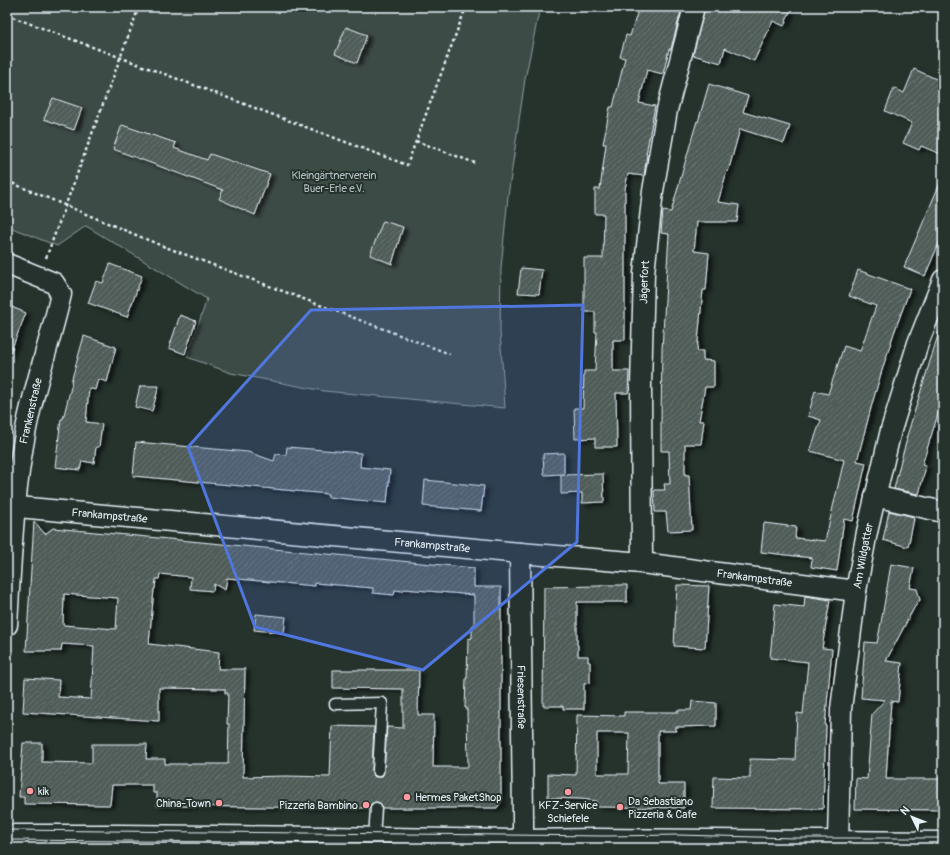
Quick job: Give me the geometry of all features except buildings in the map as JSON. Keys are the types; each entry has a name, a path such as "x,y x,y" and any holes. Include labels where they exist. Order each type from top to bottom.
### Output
{"main road":[{"path":"7,836 374,838 523,841 595,840 643,844 838,842 943,843"}],"street":[{"name":"Jägerfort","path":"642,563 641,385 644,272 653,191 666,118 694,7"},
{"path":"7,264 39,276"},
{"name":"Frankenstraße","path":"7,625 11,506 35,390 61,294 54,283 39,276"},
{"name":"Am Wildgatter","path":"838,842 841,709 856,591 867,532 891,430 918,344 943,280"},
{"path":"875,496 943,512"},
{"name":"Frankampstraße","path":"11,506 642,563 856,591"},
{"name":"Friesenstraße","path":"520,553 523,841"}],"lane":[{"path":"335,704 382,703 378,771"},
{"path":"374,838 376,808"}],"path":[{"path":"39,276 139,7"},
{"path":"7,15 407,165 466,7"},
{"path":"416,141 475,163"},
{"path":"7,181 160,244 301,299 450,354"}],"highlighted area":[{"path":"583,305 577,542 423,670 255,627 188,447 311,310"}],"green space":[{"name":"Kleingärtnerverein Buer-Erle e.V.","path":"7,7 540,7 525,79 508,196 501,268 500,331 505,408 324,391 231,373 187,357 207,299 86,226 57,246 7,226"}],"tram line":[{"path":"7,830 606,836 678,835 795,838 943,838"},
{"path":"7,840 943,848"}],"place":[{"name":"kik","path":"30,791"},
{"name":"KFZ-Service Schiefele","path":"568,792"},
{"name":"Hermes PaketShop","path":"407,797"},
{"name":"China-Town","path":"219,803"},
{"name":"Pizzeria Bambino","path":"366,805"},
{"name":"Da Sebastiano Pizzeria & Cafe","path":"620,807"}]}
